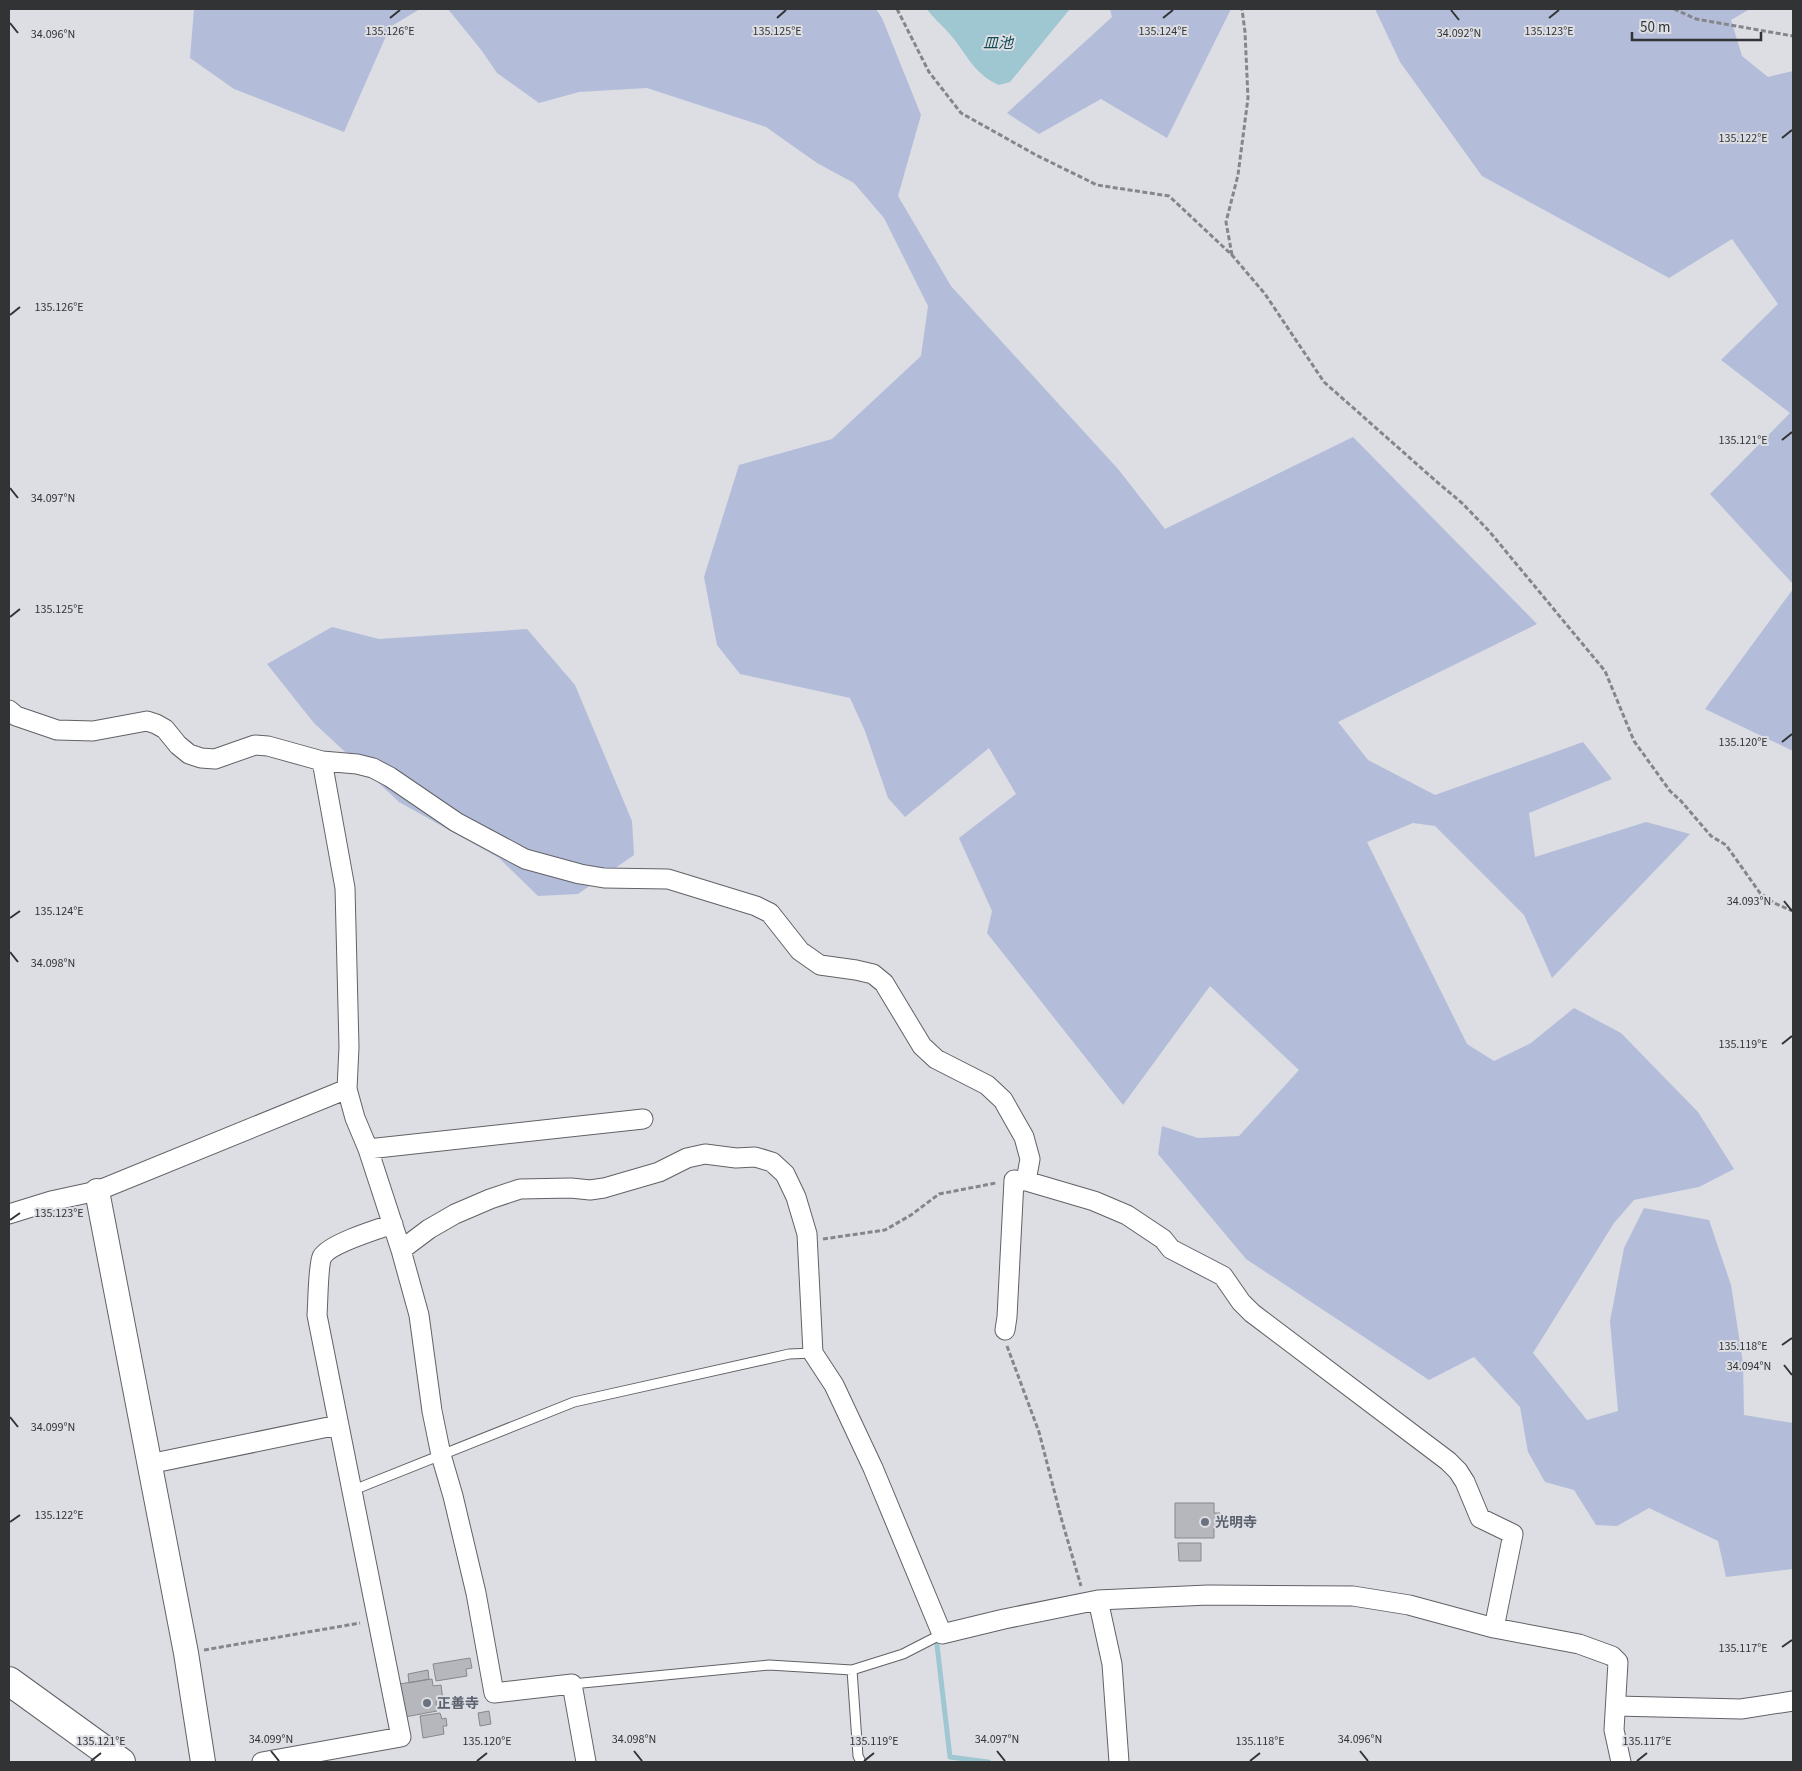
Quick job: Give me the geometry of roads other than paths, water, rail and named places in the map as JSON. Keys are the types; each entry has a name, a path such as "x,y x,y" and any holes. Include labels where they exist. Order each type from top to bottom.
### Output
{"highway":[{"path":"9,1682 121,1762"}],"street":[{"path":"9,710 16,716 57,730 93,731 147,721 165,729 178,745 189,754 201,758 215,759 255,745 268,746 322,761 357,764 373,768 390,777 456,822 525,859 580,874 604,878 668,879 756,906 770,914 800,951 820,965 873,974 884,983 891,993 922,1046 936,1059 987,1085 1003,1100 1024,1137 1030,1159 1020,1180 1005,1330"},
{"path":"322,761 345,888 349,1047 347,1089 355,1118 368,1149 402,1250 419,1315 432,1411 441,1455 453,1496 476,1593 494,1693 572,1684 586,1762"},
{"path":"9,1214 51,1201 96,1192 347,1089"},
{"path":"368,1149 643,1119"},
{"path":"402,1250 428,1230 455,1214 520,1189 571,1188 590,1190 604,1188 659,1172 687,1158 705,1154 736,1158 755,1157 772,1162 785,1174 796,1197 807,1238 814,1353 834,1385 873,1468 942,1634 1004,1618 1094,1601 1208,1595 1353,1596 1409,1605 1494,1628 1579,1644 1612,1656 1618,1662 1614,1730 1622,1762"},
{"path":"1020,1180 1094,1201 1127,1215 1163,1239 1171,1250 1216,1271 1223,1276 1241,1302 1252,1313 1346,1383 1458,1471 1465,1482 1480,1518 1512,1534 1494,1628"},
{"path":"96,1192 186,1654 203,1762"},
{"path":"262,1762 400,1737 317,1315 322,1257 330,1249 342,1243 393,1224"},
{"path":"149,1464 338,1425"},
{"path":"1094,1601 1112,1664 1119,1762"},
{"path":"1616,1706 1740,1709 1793,1701"}],"lane":[{"path":"351,1491 574,1402 789,1354 814,1353"},
{"path":"572,1684 769,1665 852,1670 903,1654 942,1634"},
{"path":"852,1670 858,1756 861,1762"}],"water":[{"name":"皿池","path":"927,9 1070,9 1010,82 999,85 982,75 970,62 955,40"}],"waterway":[{"path":"937,1645 950,1757 988,1762"}],"place":[{"name":"光明寺","path":"1205,1522"},
{"name":"正善寺","path":"427,1703"}]}
